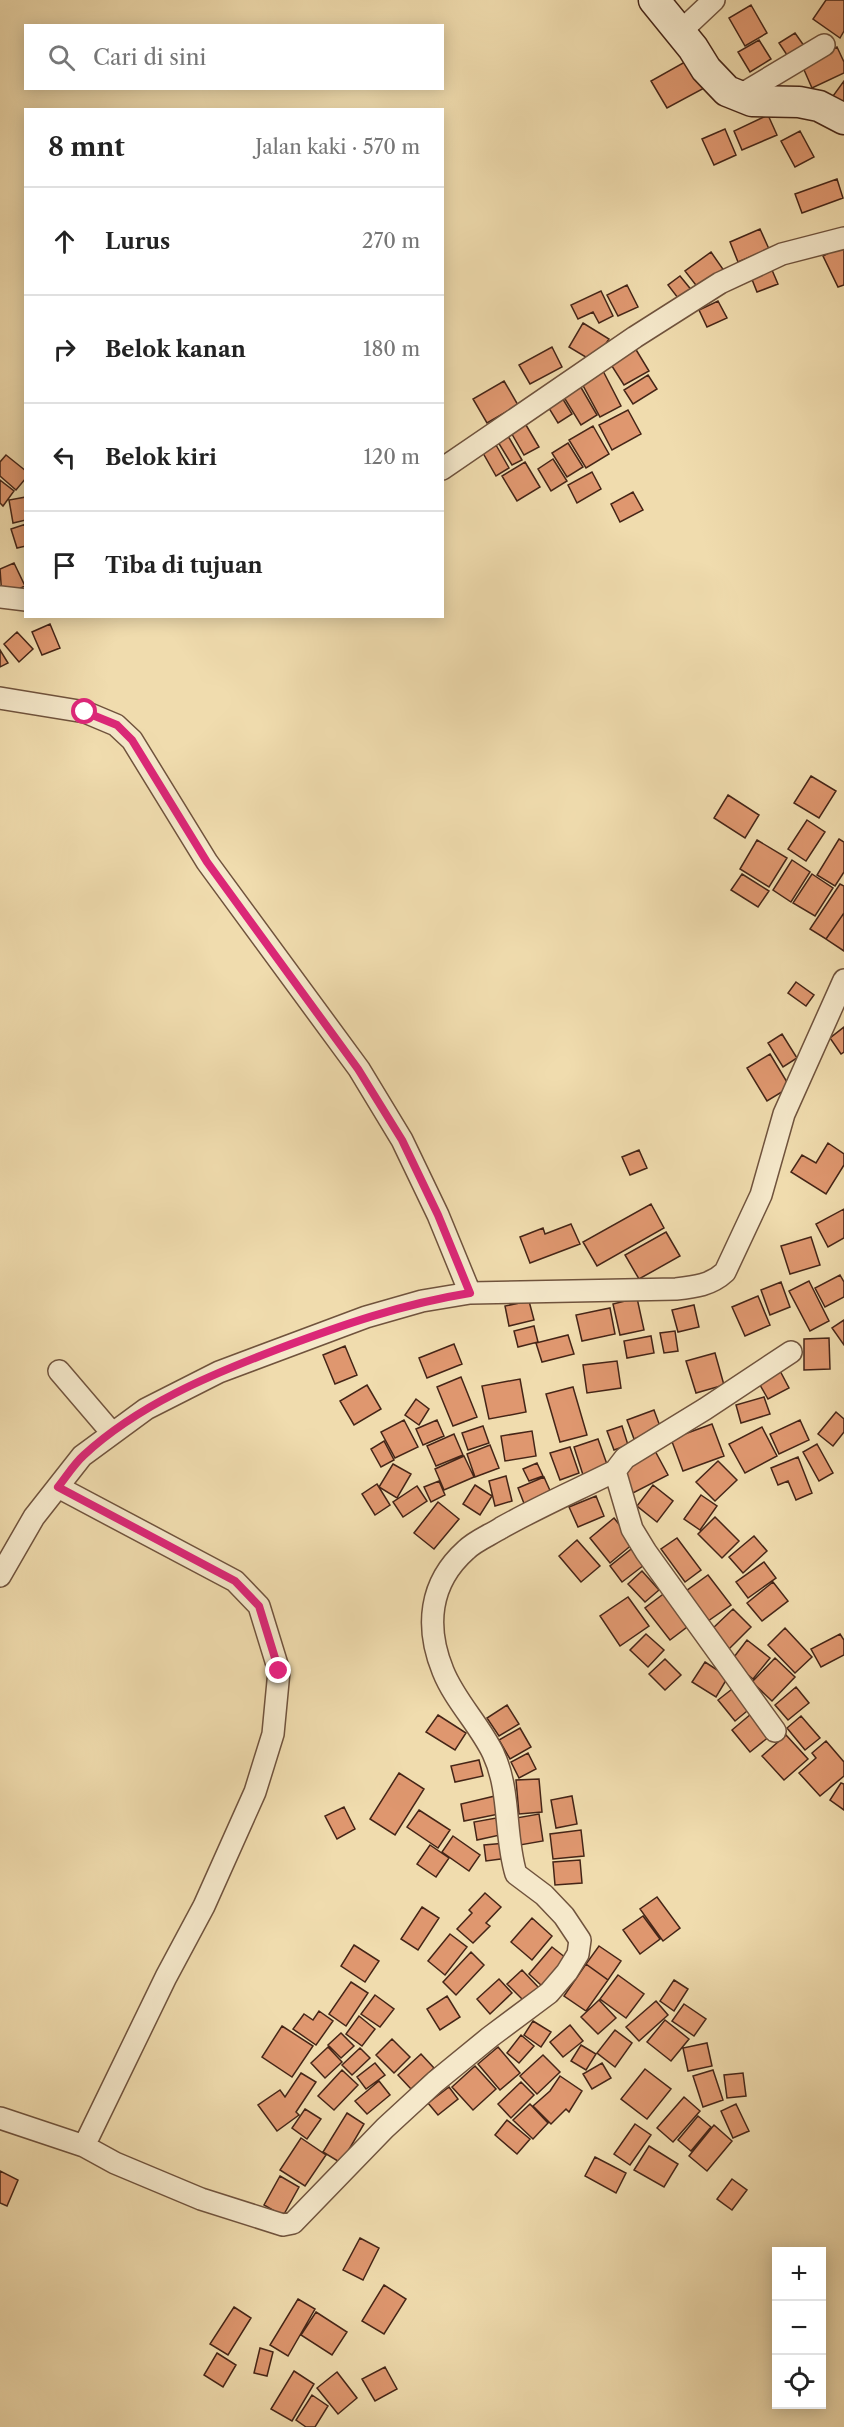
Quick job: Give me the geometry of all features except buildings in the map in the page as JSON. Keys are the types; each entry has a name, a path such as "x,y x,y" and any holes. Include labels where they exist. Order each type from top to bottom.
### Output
{"main road":[{"path":"654,0 718,83 737,97 752,101 799,102 819,106 844,119"}],"street":[{"path":"680,32 714,0"},
{"path":"737,97 824,45"},
{"path":"444,468 635,337 720,283 782,254 844,238"},
{"path":"0,597 24,600"},
{"path":"0,698 85,712 117,725 132,740 207,862 358,1069 402,1140 438,1215 470,1293"},
{"path":"0,1576 34,1517 82,1456 146,1409 219,1371 366,1317 422,1301 470,1293 676,1289 700,1286 717,1279 725,1272 761,1195 784,1114 844,980"},
{"path":"0,2118 84,2146 115,2163 201,2199 283,2225 293,2223 385,2128 490,2037 549,1992 567,1972 578,1954 580,1940 564,1916 544,1895 516,1874 500,1774 494,1754 443,1673 432,1632 433,1614 440,1585 466,1549 526,1514 615,1471 625,1458 791,1352"},
{"path":"59,1371 112,1433"},
{"path":"615,1471 632,1528 646,1552 775,1731"},
{"path":"58,1487 235,1581 259,1606 279,1671 273,1734 255,1792 204,1906 166,1977 84,2146"}],"route":[{"path":"85,712 117,725 132,740 207,862 358,1069 402,1140 438,1215 470,1293 422,1301 366,1317 219,1371 146,1409 126,1423 82,1456 58,1487 235,1581 259,1606 279,1671"}]}
